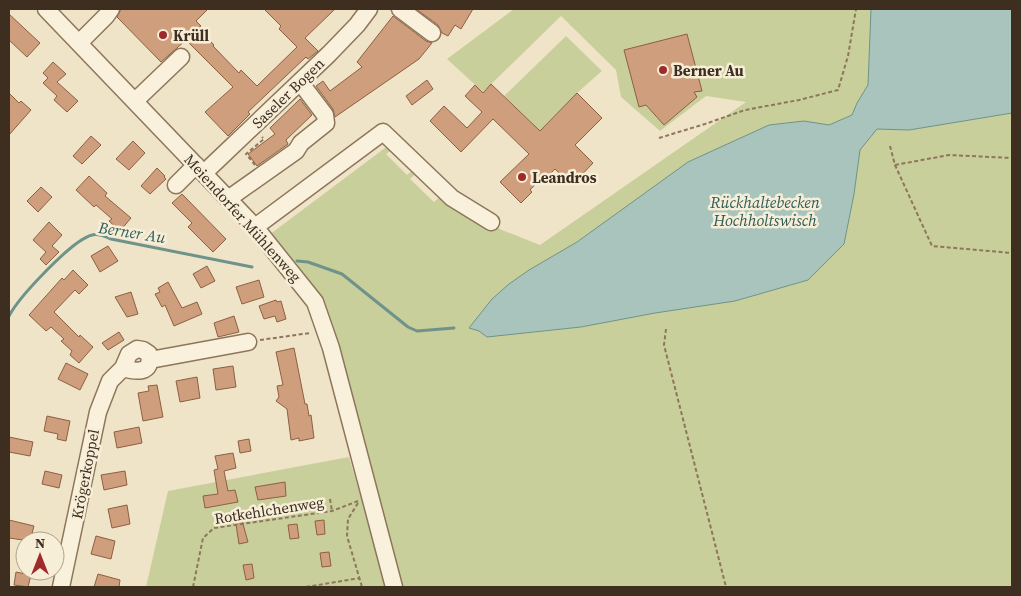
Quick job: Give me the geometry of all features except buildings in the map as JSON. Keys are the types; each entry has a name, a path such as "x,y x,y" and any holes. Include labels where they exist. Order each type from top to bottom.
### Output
{"street":[{"name":"Meiendorfer Mühlenweg","path":"46,9 80,42 255,227 315,302 326,330 394,587"},
{"path":"80,42 111,9"},
{"name":"Saseler Bogen","path":"176,185 200,169 253,127 329,54 357,25 369,9"},
{"path":"400,9 432,33"},
{"path":"135,101 181,57"},
{"path":"228,199 296,151 301,143 326,123 325,115 300,82"},
{"path":"255,227 383,132 452,198 491,222"},
{"name":"Krögerkoppel","path":"62,587 98,412 110,380 123,368 129,354 137,349 143,350 149,354 150,360 248,342"}],"path":[{"path":"659,138 745,110 799,100 838,90 848,56 856,9"},
{"path":"253,127 264,140 246,154 262,175"},
{"path":"890,146 895,165 932,246 1012,253"},
{"path":"895,165 949,155 1012,158"},
{"path":"666,329 664,345 726,587"},
{"path":"248,342 326,330"},
{"path":"330,500 332,511"},
{"name":"Rotkehlchenweg","path":"193,587 203,538 214,528 332,511 360,501 348,518 348,536 360,578"},
{"path":"306,587 360,578 362,587"}],"green space":[{"path":"514,9 1012,9 1012,587 400,587 324,305 308,280 269,235 389,145 393,149 386,154 407,175 413,170 416,173 410,179 434,202 440,197 502,230 540,245 746,102 706,96 660,131 621,97 616,70 561,16 483,92 447,59"},
{"path":"566,36 602,71 577,93 540,131 504,96"},
{"path":"349,457 372,525 388,587 146,587 168,491"}],"water":[{"name":"Rückhaltebecken Hochholtswisch","path":"871,9 1012,9 1012,113 909,130 877,129 860,150 844,244 808,280 735,301 581,327 487,337 479,331 469,328 492,299 509,284 577,242 688,162 769,125 804,121 829,125 852,115 868,85"}],"waterway":[{"name":"Berner Au","path":"9,316 23,296 47,270 72,247 92,235 100,235 111,239 252,267"},
{"name":"Berner Au","path":"297,261 308,262 342,274 408,327 417,331 454,328"}],"place":[{"name":"Krüll","path":"163,35"},
{"name":"Berner Au","path":"663,70"},
{"name":"Leandros","path":"522,177"}]}
